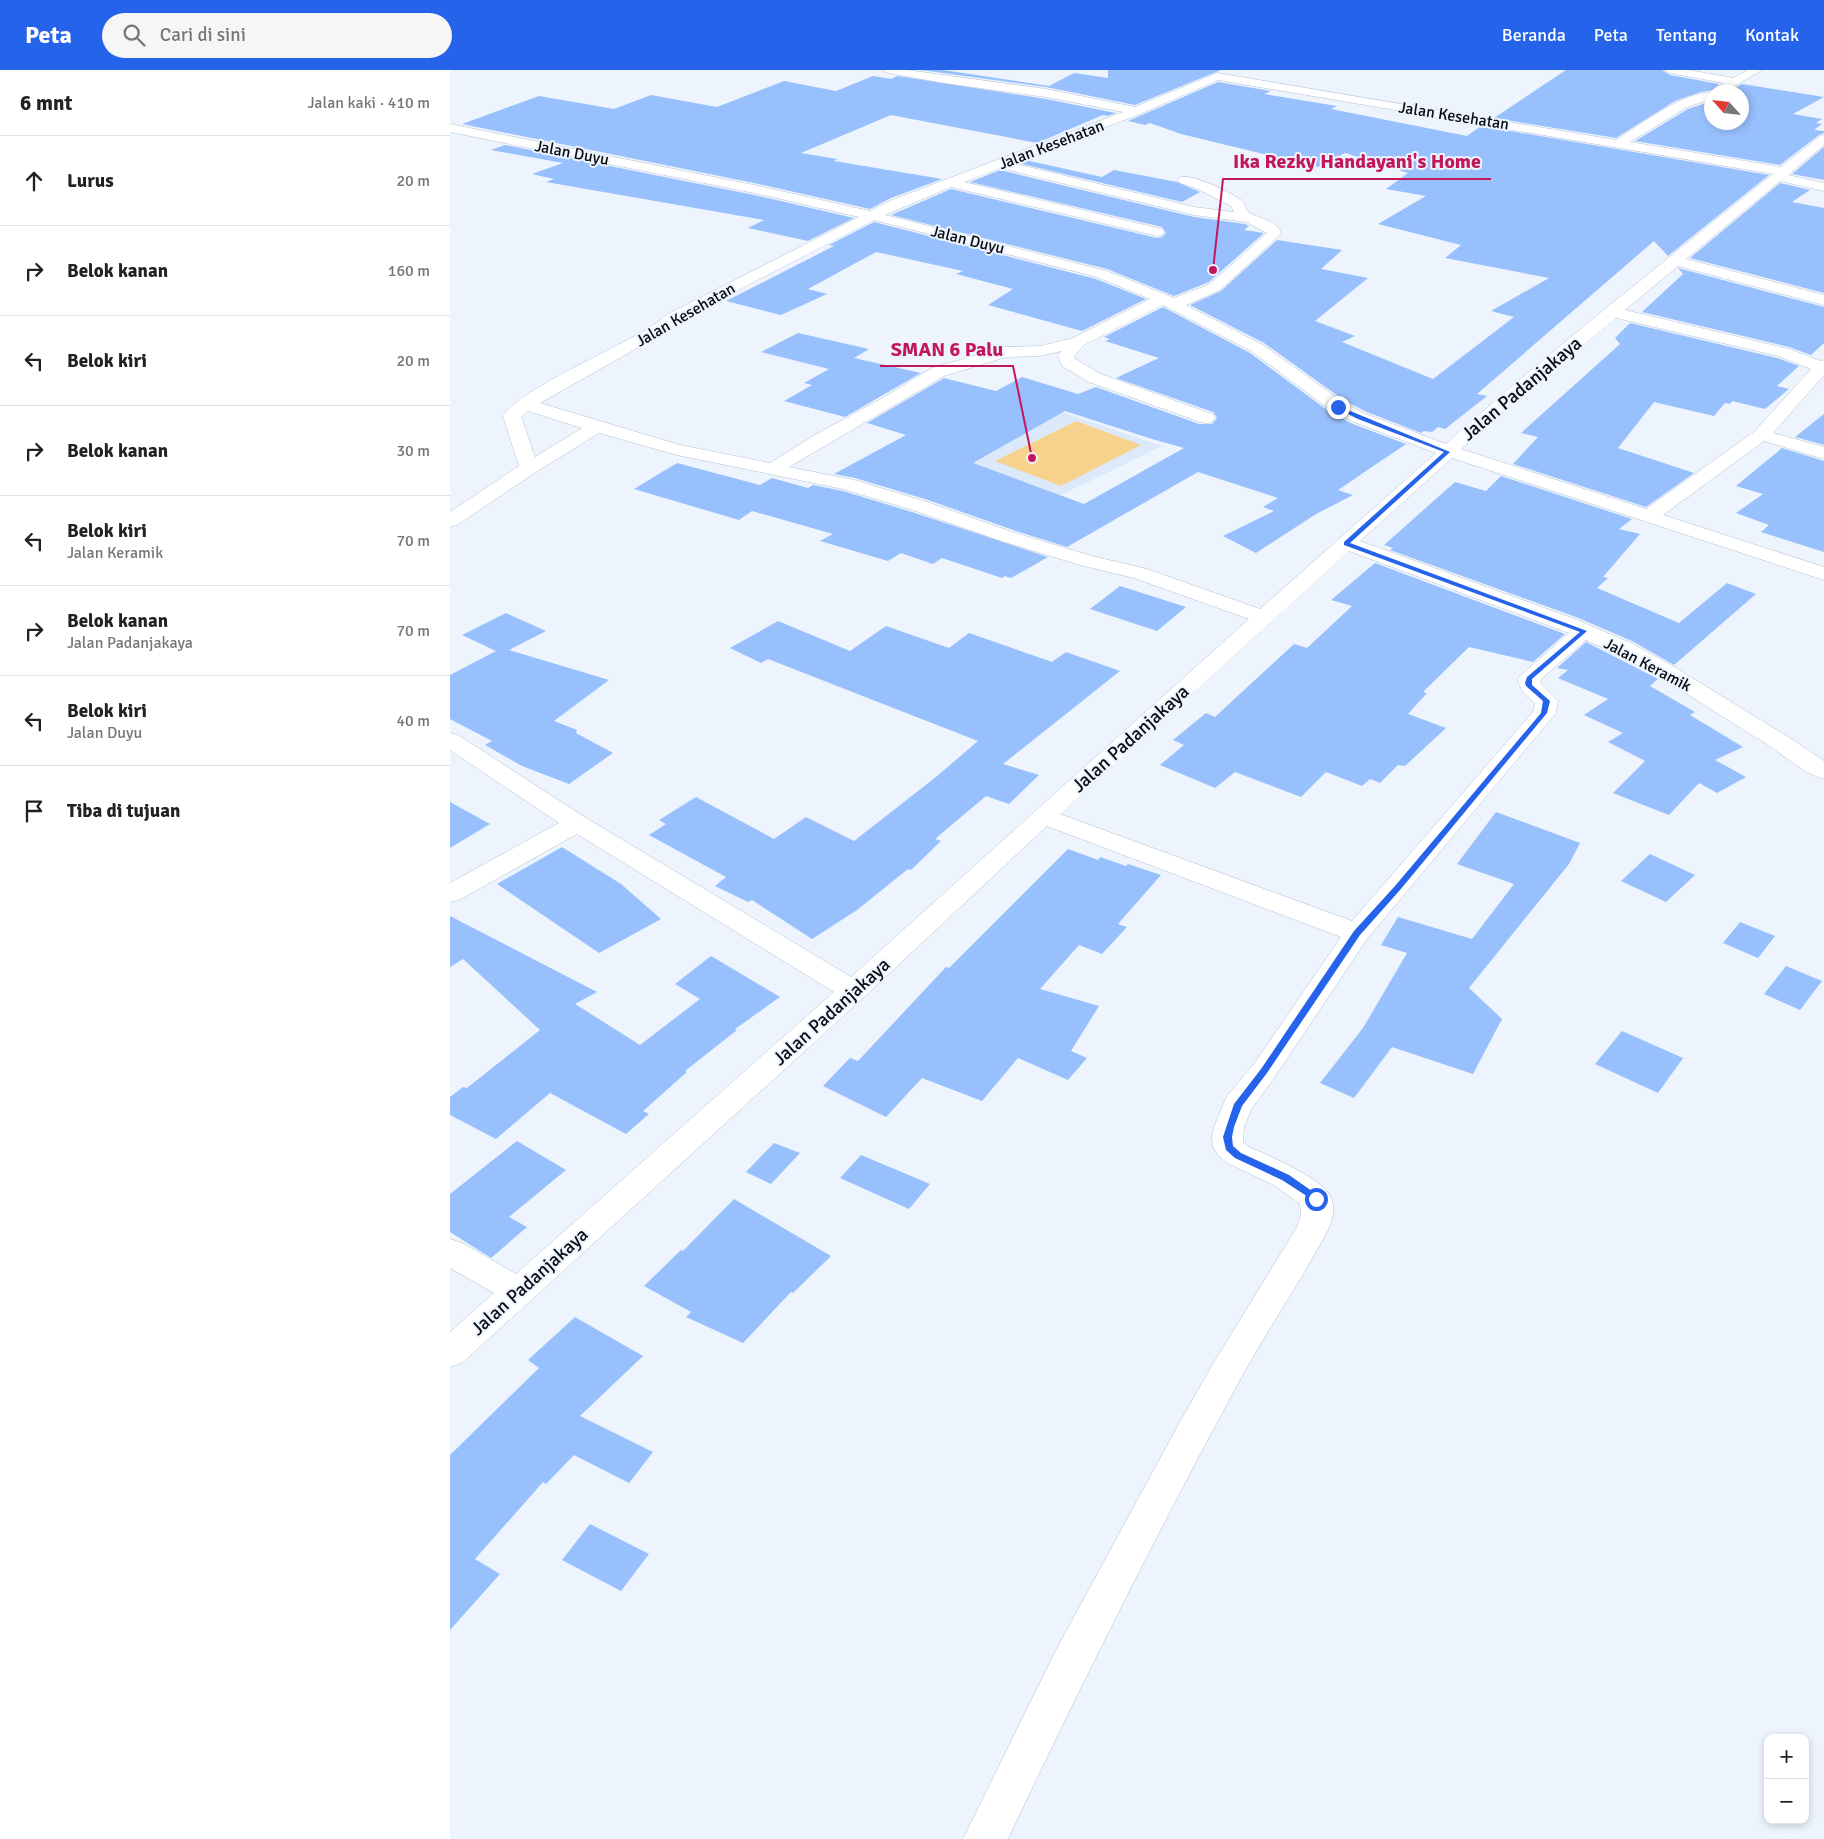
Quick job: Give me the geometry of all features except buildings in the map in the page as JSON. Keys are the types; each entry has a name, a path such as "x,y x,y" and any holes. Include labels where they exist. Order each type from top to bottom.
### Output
{"street":[{"path":"888,70 944,80 1052,94 1136,111"},
{"path":"1218,76 1233,70"},
{"path":"1670,70 1735,82"},
{"path":"1729,85 1756,70"},
{"name":"Jalan Kesehatan","path":"525,404 649,335 682,313 897,204 1136,111 1218,76 1620,143 1782,175 1824,187"},
{"path":"1620,143 1683,104 1704,97"},
{"name":"Jalan Duyu","path":"450,128 720,182 873,216 1088,270 1169,301 1269,356 1346,412 1448,452 1824,574"},
{"name":"Jalan Padanjakaya","path":"450,1353 1502,403 1824,139"},
{"path":"1000,164 1194,211 1248,218"},
{"path":"773,470 820,440 938,372 1005,352 1040,351 1078,342 1169,301 1215,287 1273,236 1274,231 1248,218 1240,212 1237,204 1203,186 1186,180"},
{"path":"951,183 1157,232"},
{"path":"1676,261 1824,300"},
{"path":"1611,312 1782,352 1823,366 1761,435 1649,516"},
{"path":"1078,342 1066,356 1068,362 1077,368 1095,378 1206,418"},
{"path":"528,468 512,416 525,404 677,450 847,484 920,506 1008,537 1087,561 1140,574 1265,618"},
{"path":"450,521 528,468 596,427"},
{"path":"1761,435 1824,453"},
{"name":"Jalan Keramik","path":"1346,544 1584,631 1623,648 1668,673 1786,745 1824,771"},
{"path":"985,1839 1070,1664 1194,1431 1225,1374 1312,1230 1317,1215 1316,1199 1285,1178 1233,1152 1229,1147 1227,1137 1238,1104 1264,1071 1357,933 1398,888 1544,713 1547,701 1530,686 1528,683 1529,678 1584,631"},
{"path":"450,740 577,823 853,991"},
{"path":"1043,816 1357,933"},
{"path":"450,894 577,823"},
{"path":"450,1252 518,1291"}],"shaded area":[{"path":"1030,401 1162,446 1022,514 906,470"},
{"path":"1076,421 1141,445 1061,486 995,461"}],"place":[{"name":"Ika Rezky Handayani's Home","path":"1213,270"},
{"name":"SMAN 6 Palu","path":"1032,458"}],"route":[{"path":"1316,1199 1285,1178 1233,1152 1229,1147 1227,1137 1238,1104 1264,1071 1357,933 1398,888 1515,745 1544,713 1547,701 1530,686 1528,683 1529,678 1584,631 1346,544 1448,452 1360,418 1338,407"}]}
